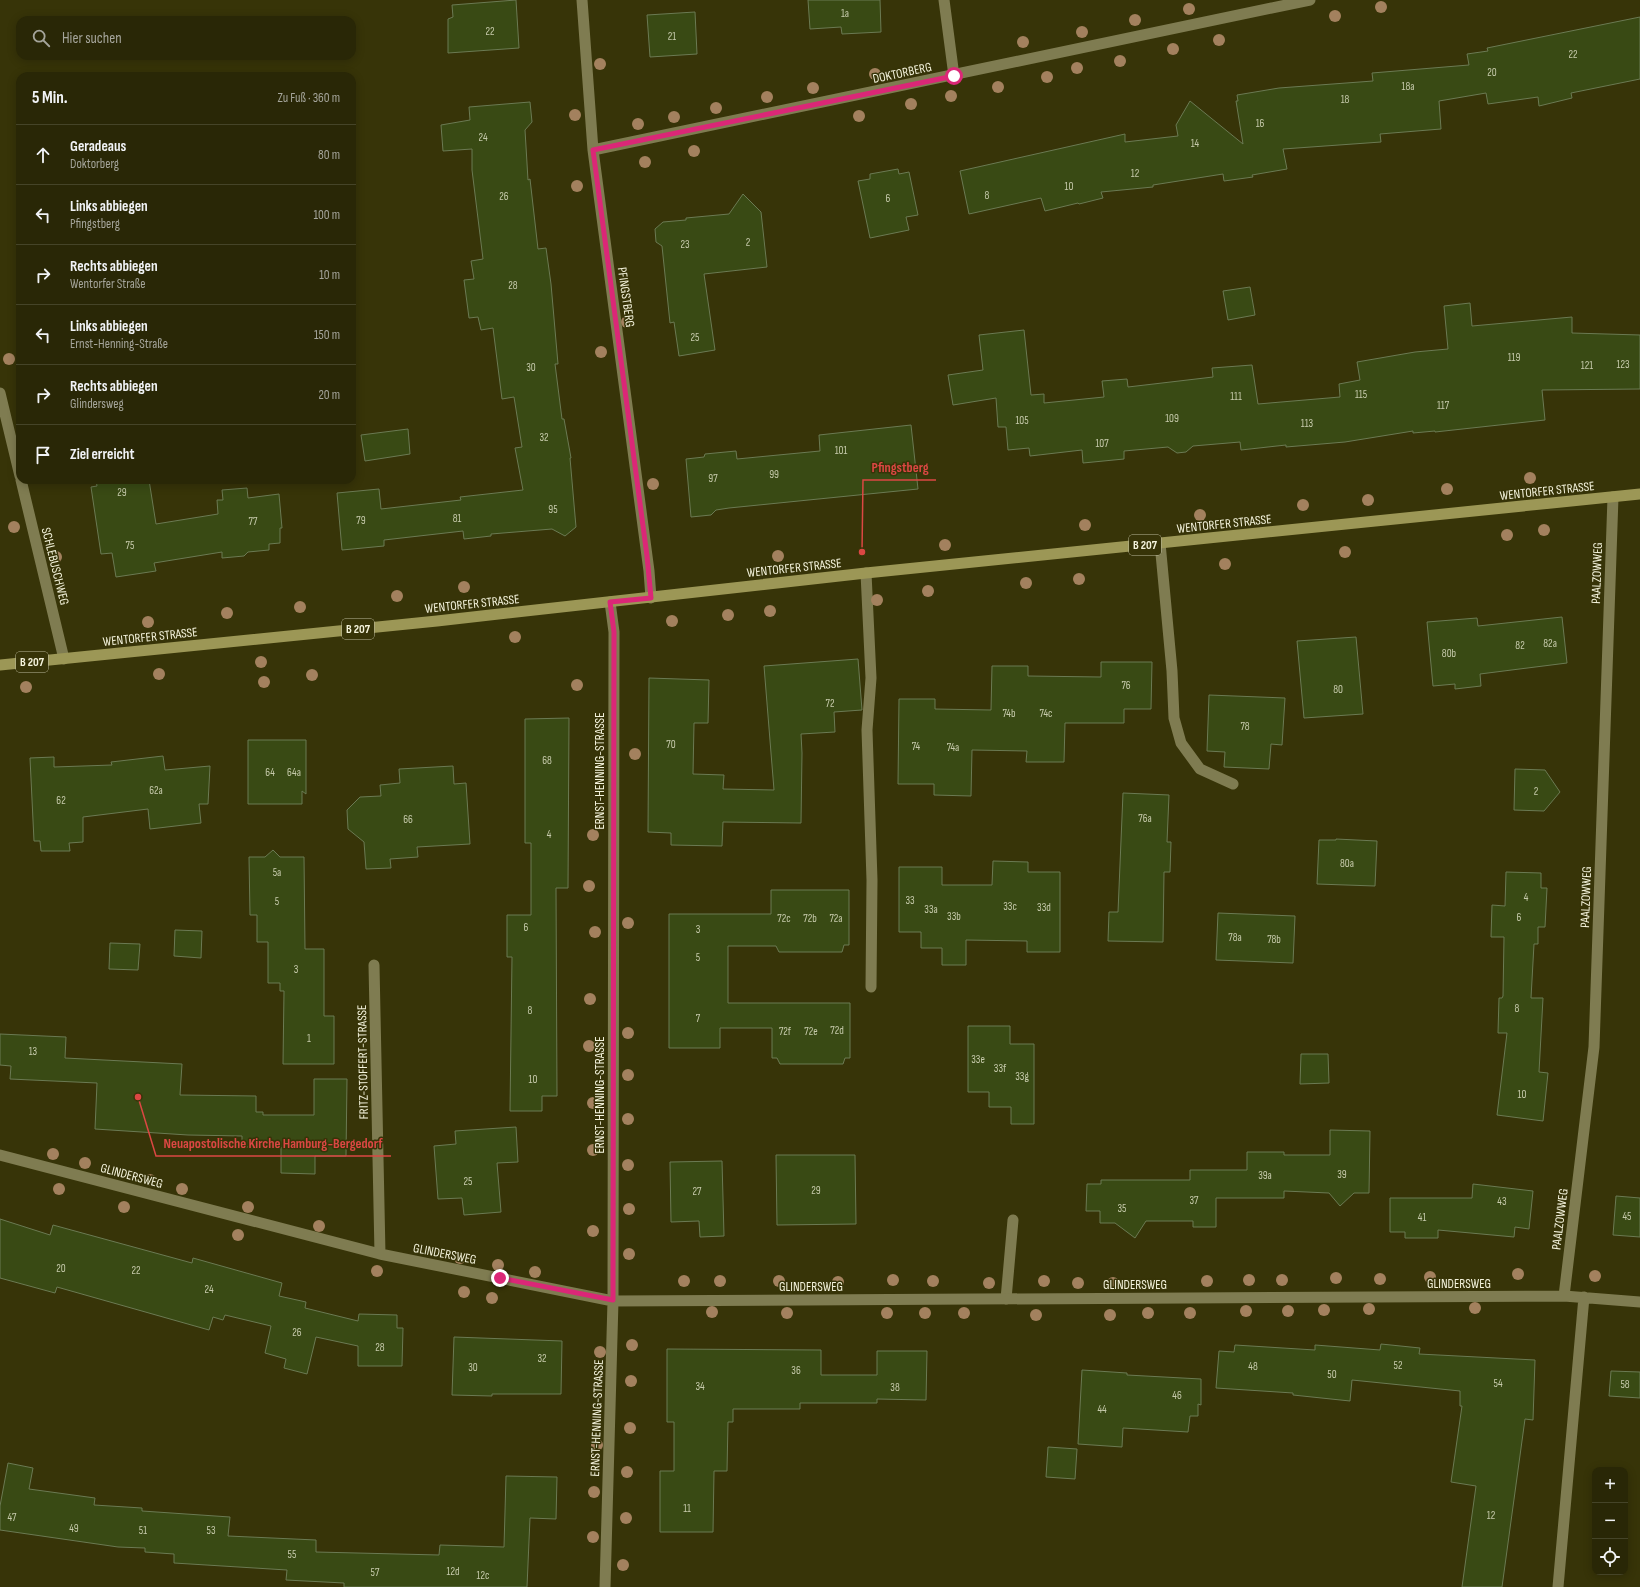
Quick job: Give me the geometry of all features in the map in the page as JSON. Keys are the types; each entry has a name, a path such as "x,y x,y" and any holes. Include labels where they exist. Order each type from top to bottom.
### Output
{"main road":[{"name":"WENTORFER STRASSE","path":"0,665 651,598 866,573 1640,494"}],"street":[{"name":"PFINGSTBERG","path":"582,0 593,150 647,556 651,598"},
{"path":"944,0 954,76"},
{"name":"DOKTORBERG","path":"593,150 954,76 1310,0"},
{"path":"0,394 16,460"},
{"name":"SCHLEBUSCHWEG","path":"22,484 64,659"},
{"name":"PAALZOWWEG","path":"1564,1296 1594,1047 1613,497"},
{"path":"1160,543 1172,671 1174,718 1181,743 1200,769 1233,784"},
{"path":"866,573 871,678 867,730 872,880 871,987"},
{"name":"ERNST-HENNING-STRASSE","path":"605,1587 613,1300 614,632 610,602"},
{"name":"FRITZ-STOFFERT-STRASSE","path":"374,965 380,1254"},
{"name":"GLINDERSWEG","path":"0,1155 380,1254 613,1300 1564,1296 1640,1302"},
{"path":"1006,1299 1013,1220"},
{"path":"1558,1587 1584,1297"}],"building":[{"path":"516,0 519,48 448,53 448,19 453,17 452,5"},
{"path":"808,0 880,0 881,32 842,34 841,27 810,29"},
{"path":"695,12 697,54 650,57 647,15"},
{"path":"1640,17 1640,79 1571,93 1572,98 1539,106 1538,97 1488,104 1486,93 1439,101 1441,129 1380,134 1381,142 1283,149 1287,169 1252,175 1253,177 1224,181 1223,174 1153,185 1153,187 1101,192 1103,198 1045,211 1041,198 969,214 960,171 1125,134 1125,142 1178,136 1176,125 1190,101 1243,144 1236,101 1238,101 1237,95 1279,88 1373,81 1372,73 1469,65 1467,54 1488,51 1487,48"},
{"path":"530,102 532,122 525,130 528,180 530,179 538,249 546,248 551,284 558,364 555,364 562,419 564,419 571,458 576,527 565,536 552,529 491,534 491,536 464,539 463,531 384,540 384,546 342,550 337,493 379,489 381,509 461,500 460,497 523,490 515,448 522,447 514,397 502,399 493,328 481,330 478,317 469,318 464,280 474,279 471,261 483,259 472,170 472,149 443,151 441,125 470,120 469,107"},
{"path":"898,169 899,174 909,172 918,215 906,217 909,230 870,238 858,181 870,179 870,174"},
{"path":"743,194 761,212 767,267 704,274 715,350 679,356 674,322 670,323 662,246 656,242 655,229 663,222 686,220 686,218 729,214"},
{"path":"1250,287 1255,315 1228,320 1223,291"},
{"path":"1470,303 1472,326 1572,317 1572,333 1640,335 1640,389 1542,390 1545,420 1435,432 1413,433 1413,431 1345,442 1286,447 1286,445 1241,450 1240,442 1193,446 1186,452 1177,453 1168,447 1124,451 1124,459 1083,463 1082,450 1030,456 1029,448 1008,450 1006,427 998,427 996,398 953,405 948,375 983,370 979,335 1024,330 1031,395 1044,394 1044,403 1104,397 1102,381 1127,379 1128,387 1213,377 1212,368 1252,365 1258,404 1340,397 1339,384 1360,380 1357,362 1415,352 1448,349 1444,306"},
{"path":"911,425 918,489 729,508 716,510 711,515 691,517 686,459 704,457 705,454 736,451 737,459 820,451 819,435"},
{"path":"408,429 410,454 365,461 361,435"},
{"path":"97,484 150,484 156,524 218,514 217,500 223,500 222,490 247,488 248,498 279,494 282,528 280,528 280,543 269,544 269,550 248,552 244,556 222,558 222,552 154,563 156,571 116,577 112,553 101,554 91,487 97,486"},
{"path":"1562,617 1567,663 1480,674 1481,686 1455,689 1455,684 1433,686 1427,622 1477,618 1478,626"},
{"path":"1356,637 1363,714 1304,718 1297,641"},
{"path":"858,659 862,710 834,712 835,732 801,734 801,823 723,822 722,846 671,845 671,833 648,832 649,678 709,680 708,723 694,723 693,774 724,775 723,789 774,790 764,666"},
{"path":"1101,662 1152,662 1151,709 1124,709 1124,723 1065,723 1064,762 1026,762 1027,751 972,750 971,796 934,795 934,784 898,784 899,699 935,699 935,709 991,710 992,666 1028,666 1028,676 1101,677"},
{"path":"1209,695 1285,698 1282,745 1271,744 1269,769 1224,767 1225,752 1207,751"},
{"path":"569,718 568,888 556,888 557,1096 542,1096 542,1111 510,1111 512,957 507,957 507,915 531,915 531,843 525,843 525,719"},
{"path":"248,740 306,740 306,794 302,791 302,804 248,804"},
{"path":"163,756 165,770 210,766 208,804 199,804 201,823 150,829 148,809 83,817 83,842 69,843 70,851 41,851 40,841 34,841 30,758 54,757 54,767 112,765 111,762"},
{"path":"453,766 454,784 466,783 470,844 417,847 418,857 390,859 391,868 366,869 364,842 348,829 347,810 360,797 381,796 380,785 400,783 399,769"},
{"path":"1515,769 1545,770 1560,792 1544,811 1514,810"},
{"path":"1123,793 1169,795 1167,842 1171,842 1170,872 1164,872 1163,942 1108,941 1109,912 1118,912"},
{"path":"1336,839 1377,841 1375,886 1317,884 1319,840"},
{"path":"273,850 280,857 304,857 305,949 324,949 324,1016 334,1016 334,1064 283,1064 284,991 280,991 280,983 268,983 268,942 257,942 257,915 250,915 249,857 265,857"},
{"path":"993,861 1028,862 1028,872 1060,872 1060,952 1027,952 1027,941 966,940 966,965 942,965 942,948 921,948 921,932 899,932 899,867 942,867 942,885 992,885"},
{"path":"1506,872 1541,873 1541,888 1547,888 1545,927 1538,927 1538,944 1534,944 1531,998 1543,998 1539,1072 1548,1073 1543,1121 1497,1115 1507,1033 1498,1033 1499,998 1502,998 1503,996 1504,937 1491,937 1492,905 1505,906"},
{"path":"771,890 849,890 849,945 844,945 842,952 779,952 776,946 728,946 728,1003 850,1003 850,1058 845,1058 843,1064 780,1064 777,1058 772,1058 772,1028 720,1028 720,1048 669,1048 669,914 771,914"},
{"path":"1218,913 1295,916 1293,963 1216,960"},
{"path":"175,930 202,931 201,958 174,956"},
{"path":"110,943 140,944 138,970 109,969"},
{"path":"968,1026 1010,1026 1010,1044 1034,1044 1034,1124 1011,1124 1011,1107 989,1107 989,1092 968,1092"},
{"path":"0,1034 66,1037 65,1058 182,1064 180,1095 256,1096 256,1112 263,1112 263,1115 314,1115 314,1079 347,1079 346,1156 315,1156 315,1174 281,1173 281,1147 242,1147 242,1136 188,1135 95,1129 97,1083 10,1079 11,1066 0,1065"},
{"path":"1301,1054 1328,1054 1329,1083 1300,1084"},
{"path":"516,1127 518,1162 497,1163 501,1212 464,1215 462,1198 438,1199 434,1146 456,1144 455,1131"},
{"path":"1330,1130 1370,1131 1369,1193 1354,1193 1340,1206 1329,1193 1284,1191 1284,1198 1216,1198 1216,1227 1193,1227 1193,1221 1146,1221 1135,1238 1115,1223 1100,1223 1100,1211 1086,1211 1087,1184 1101,1184 1101,1180 1190,1180 1190,1170 1247,1170 1247,1152 1284,1152 1284,1155 1330,1155"},
{"path":"776,1155 855,1155 856,1224 777,1225"},
{"path":"722,1161 724,1236 700,1237 699,1221 671,1222 670,1162"},
{"path":"1473,1184 1533,1191 1529,1229 1515,1227 1514,1237 1438,1230 1438,1238 1405,1238 1405,1232 1390,1232 1390,1198 1472,1198"},
{"path":"1616,1196 1640,1198 1640,1237 1613,1235"},
{"path":"0,1219 50,1235 53,1225 192,1263 193,1258 282,1283 279,1296 306,1302 305,1308 358,1321 359,1314 397,1315 397,1328 403,1328 402,1366 358,1366 358,1346 316,1337 307,1374 284,1368 286,1359 265,1353 271,1326 225,1315 223,1320 213,1317 209,1330 57,1287 55,1293 0,1278"},
{"path":"454,1337 562,1341 561,1394 492,1394 492,1396 452,1395"},
{"path":"1381,1344 1420,1348 1419,1354 1535,1360 1533,1420 1525,1419 1502,1587 1462,1587 1476,1486 1451,1482 1462,1406 1460,1406 1460,1391 1352,1380 1350,1401 1293,1395 1293,1393 1216,1388 1219,1351 1234,1352 1235,1345 1315,1350 1315,1345 1380,1350"},
{"path":"667,1349 821,1350 821,1375 877,1375 877,1351 927,1351 926,1400 877,1399 877,1403 800,1403 800,1409 733,1409 733,1422 728,1422 727,1471 714,1471 713,1532 660,1532 660,1471 674,1471 674,1422 667,1422"},
{"path":"1082,1370 1127,1373 1127,1375 1201,1379 1201,1405 1198,1404 1198,1416 1190,1416 1188,1432 1123,1428 1122,1447 1078,1444"},
{"path":"1611,1371 1640,1372 1640,1398 1609,1396"},
{"path":"1048,1447 1077,1449 1075,1479 1046,1477"},
{"path":"8,1463 33,1468 29,1489 95,1498 94,1505 142,1508 142,1511 230,1517 228,1536 316,1540 316,1552 439,1555 440,1545 504,1547 506,1476 557,1477 556,1519 530,1518 527,1587 344,1587 344,1583 286,1580 287,1570 174,1563 174,1554 145,1552 145,1548 118,1547 0,1530 0,1506"}],"place":[{"name":"Pfingstberg","path":"862,552"},
{"name":"Neuapostolische Kirche Hamburg-Bergedorf","path":"138,1097"}],"route":[{"path":"500,1278 613,1300 614,632 610,602 651,598 649,571 593,150 954,76"}]}
